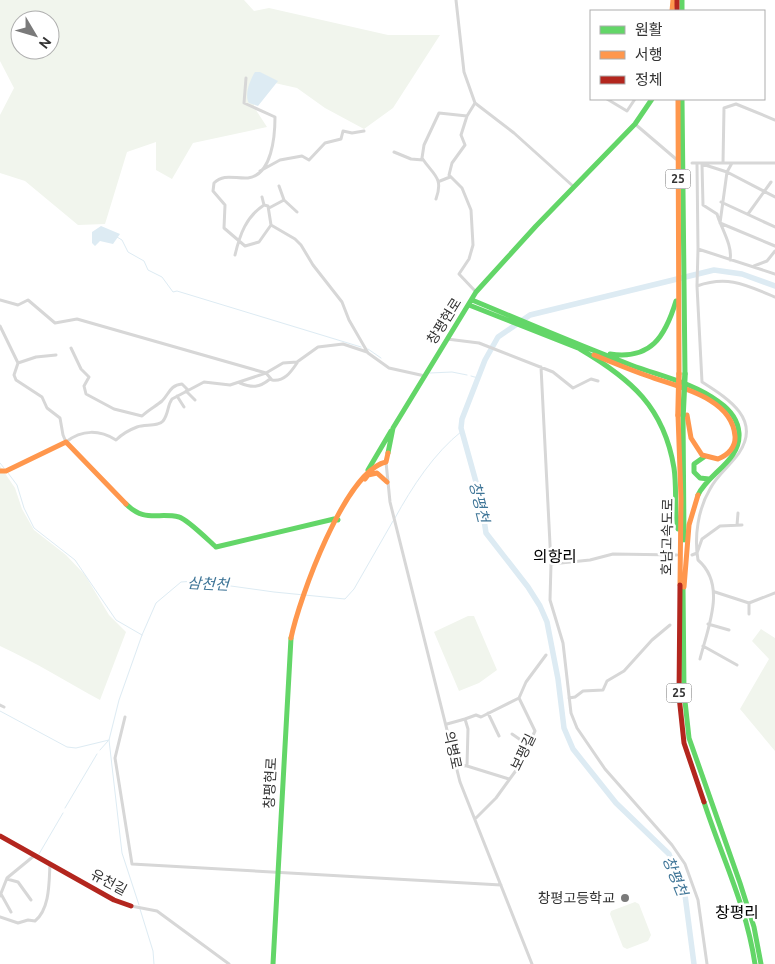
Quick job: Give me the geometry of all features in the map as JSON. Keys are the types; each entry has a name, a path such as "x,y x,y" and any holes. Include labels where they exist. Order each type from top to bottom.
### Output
{"main road":[{"name":"창평현로","path":"386,462 393,428 476,292 635,124 651,100"},
{"name":"호남고속도로","path":"678,100 683,415 684,692 689,738 754,928 756,960"},
{"name":"호남고속도로","path":"680,258 682,100"},
{"path":"581,348 620,356 643,351 659,340 667,328 681,295"},
{"path":"470,303 508,315 550,332 581,348 623,375 640,391 655,411 670,447 676,482 676,519 680,539"},
{"path":"470,303 539,334 699,390 720,402 728,410 737,425 738,443 733,454 708,479 700,490 692,515 687,572 683,589"},
{"path":"581,348 694,393 713,403 730,419 734,427 734,443 724,456 718,459 704,457 692,444 683,415"},
{"name":"호남고속도로","path":"683,415 679,696 684,743 707,812 738,891 756,960 760,964"},
{"path":"0,470 6,471 66,442 132,510 148,517 180,517 216,547 334,518 338,520 393,428"},
{"path":"704,457 694,464 694,472 700,478 708,479"},
{"path":"365,474 377,464 386,462"},
{"path":"352,496 368,475 372,473 377,472 387,482"},
{"name":"창평현로","path":"272,964 290,642 298,603 304,585 315,560 338,520"},
{"name":"유천길","path":"0,836 118,902 131,906"}],"street":[{"path":"456,0 464,72 474,103 514,133 574,187"},
{"path":"246,78 244,103 275,117 275,132 271,155 259,171"},
{"path":"609,100 627,111 634,100"},
{"path":"450,177 452,163 465,145 461,135 467,116 474,103"},
{"path":"723,163 724,108 736,104 775,120"},
{"path":"436,199 440,188 440,181 423,160 424,145 438,113 467,116"},
{"path":"635,124 677,160"},
{"path":"269,208 271,225 254,245 245,246 238,243 224,228 225,205 214,193 212,185 223,177 250,178 280,160 302,156 309,160 325,144 341,139 343,130 352,133 364,131"},
{"path":"394,152 411,159 423,160"},
{"path":"692,163 775,163"},
{"path":"720,223 721,202 727,172 732,163"},
{"path":"697,164 697,284 702,382 728,398 739,409 746,423 746,433 739,454 710,488 699,517 698,560 710,572 710,582 715,592 700,658"},
{"path":"702,164 727,172 775,197"},
{"path":"702,164 703,204 717,214 731,249 730,260"},
{"path":"440,181 450,177"},
{"path":"450,177 462,188 471,210 473,245 468,259 459,274 476,292"},
{"path":"748,214 771,182"},
{"path":"279,186 284,200 297,212"},
{"path":"262,197 264,205 269,208"},
{"path":"269,208 284,200"},
{"path":"721,202 775,227"},
{"path":"235,255 250,215 264,205"},
{"path":"720,223 775,246"},
{"path":"271,225 295,239 301,245 342,302 349,320 368,352"},
{"path":"698,249 775,274"},
{"path":"752,267 767,261 775,251"},
{"path":"697,284 725,280 741,282 775,297"},
{"path":"0,300 18,305 28,300 32,301 56,323 77,318 266,373 270,379 276,381 282,379 297,362 318,347 343,344 368,352 389,368 424,376"},
{"path":"0,326 18,363 14,375 16,380 42,397 47,408 60,418 66,442 72,437 92,432 108,435 116,440 136,427 162,422 169,411 169,403 187,390 204,382 230,385 266,373 283,363 297,362"},
{"path":"447,339 481,344 541,367 553,372 573,388 591,379 598,381"},
{"path":"71,348 81,369 89,377 84,386 86,394 114,409 142,416 161,402 167,392 178,384 182,384 195,400"},
{"path":"18,363 36,357 56,355"},
{"path":"541,367 551,564 550,600 563,643 571,713 577,728 593,754 634,804 672,845 685,864 698,900 707,964"},
{"path":"238,383 243,383 245,386 260,387 270,379"},
{"path":"177,396 184,407"},
{"path":"386,462 387,482"},
{"name":"의병로","path":"387,482 390,502 460,782 532,964"},
{"path":"737,525 738,513"},
{"path":"692,555 697,553 702,539 720,526 742,525"},
{"path":"551,564 590,560 613,554 677,555"},
{"path":"715,592 749,603 775,593"},
{"path":"749,603 749,614"},
{"path":"708,624 729,630"},
{"path":"569,698 575,697 583,691 603,690 607,681 624,671 652,640 670,625"},
{"path":"703,646 738,665"},
{"path":"447,724 488,713 519,698 526,682 546,655"},
{"name":"보평길","path":"475,820 496,798 536,731 519,698"},
{"path":"0,705 4,707"},
{"path":"488,713 499,736"},
{"path":"125,717 115,758 132,864 501,885"},
{"path":"464,719 468,729 467,766"},
{"path":"512,734 528,745"},
{"name":"보평길","path":"456,765 467,766 509,779"},
{"path":"11,912 0,895 6,878 36,856"},
{"path":"0,917 21,923 28,920 35,921 42,914 46,903 50,863"},
{"path":"6,878 18,882 31,900"},
{"name":"유천길","path":"131,906 160,913 229,964"}],"shaded area":[{"path":"0,0 244,0 254,11 269,8 388,35 440,35 393,108 364,129 325,108 297,88 257,79 254,107 267,127 193,143 172,179 156,170 156,142 127,152 105,224 78,225 25,181 0,173 0,115 14,88 0,61"},
{"path":"255,72 260,72 278,81 258,106 249,103 247,96"},
{"path":"101,226 120,234 113,244 100,241 95,246 92,243 92,232"},
{"path":"0,466 15,488 22,509 34,530 66,555 85,575 109,615 126,632 100,700 0,646"},
{"path":"468,616 474,616 497,670 479,683 459,691 434,632"},
{"path":"761,629 775,638 775,751 740,709 769,659 752,641"},
{"path":"635,902 639,904 651,935 648,941 627,949 623,947 610,914 611,911"}],"waterway":[{"path":"117,237 122,240 128,252 144,261 148,270 162,277 173,292 177,291 361,347"},
{"name":"창평천","path":"694,964 685,895 669,854 616,803 573,749 564,728 558,679 547,622 528,587 486,533 481,500 461,428 462,419 485,360 498,337 530,315 714,270 742,274 775,286"},
{"path":"368,349 381,358"},
{"path":"430,373 452,372 467,375"},
{"name":"창평천","path":"471,376 478,378"},
{"name":"삼천천","path":"395,518 424,471 462,431"},
{"path":"0,463 4,468"},
{"path":"8,473 17,485 24,508 34,528 75,560 116,620 142,635"},
{"name":"삼천천","path":"139,905 122,853 109,740 119,700 142,635 156,603 181,582 195,581 274,592 345,599 354,589 393,521"},
{"path":"0,711 67,747 76,748 109,740"},
{"path":"100,750 108,741"},
{"path":"65,808 97,754"},
{"path":"39,854 63,813"},
{"name":"삼천천","path":"140,909 153,951 154,964"}],"traffic: fast":[{"path":"682,0 682,10"},
{"path":"388,453 393,428 476,292 536,226 635,124 651,100"},
{"path":"682,100 685,374"},
{"path":"472,300 631,365 688,385 709,395 723,405 737,424 739,433 738,443 730,459 709,480 698,495"},
{"path":"610,354 624,355 636,353 654,343 667,325 676,301"},
{"path":"469,305 583,350"},
{"path":"580,349 630,384 653,411 662,428 674,468 678,529"},
{"path":"683,415 685,374"},
{"path":"683,415 684,540"},
{"path":"368,470 391,431"},
{"path":"704,457 694,464 694,472 700,478 709,479"},
{"path":"126,504 133,510 146,515 179,517 216,547 334,519 338,520"},
{"path":"683,585 684,692 689,738 740,883 754,927 761,964"},
{"path":"273,964 291,638"},
{"path":"704,802 740,901 755,964"}],"traffic: slow":[{"path":"672,10 673,0"},
{"path":"678,100 679,374"},
{"path":"594,355 687,390 714,403 732,423 735,440 731,450 718,459 702,455 691,438 687,415"},
{"path":"678,415 679,374"},
{"path":"678,415 681,499 680,585"},
{"path":"0,471 6,471 66,442 126,504"},
{"path":"291,638 303,595 326,539 340,511 355,488 370,471 386,462 388,453"},
{"path":"365,479 368,475 377,473 387,482"},
{"path":"684,587 689,525 698,495"}],"traffic: jam":[{"path":"677,0 677,10"},
{"path":"680,585 679,696 684,743 704,802"},
{"path":"0,836 114,900 131,906"}],"place":[{"name":"창평고등학교","path":"625,898"}],"district":[{"name":"의항리","path":"555,556"},
{"name":"창평리","path":"737,912"}]}
